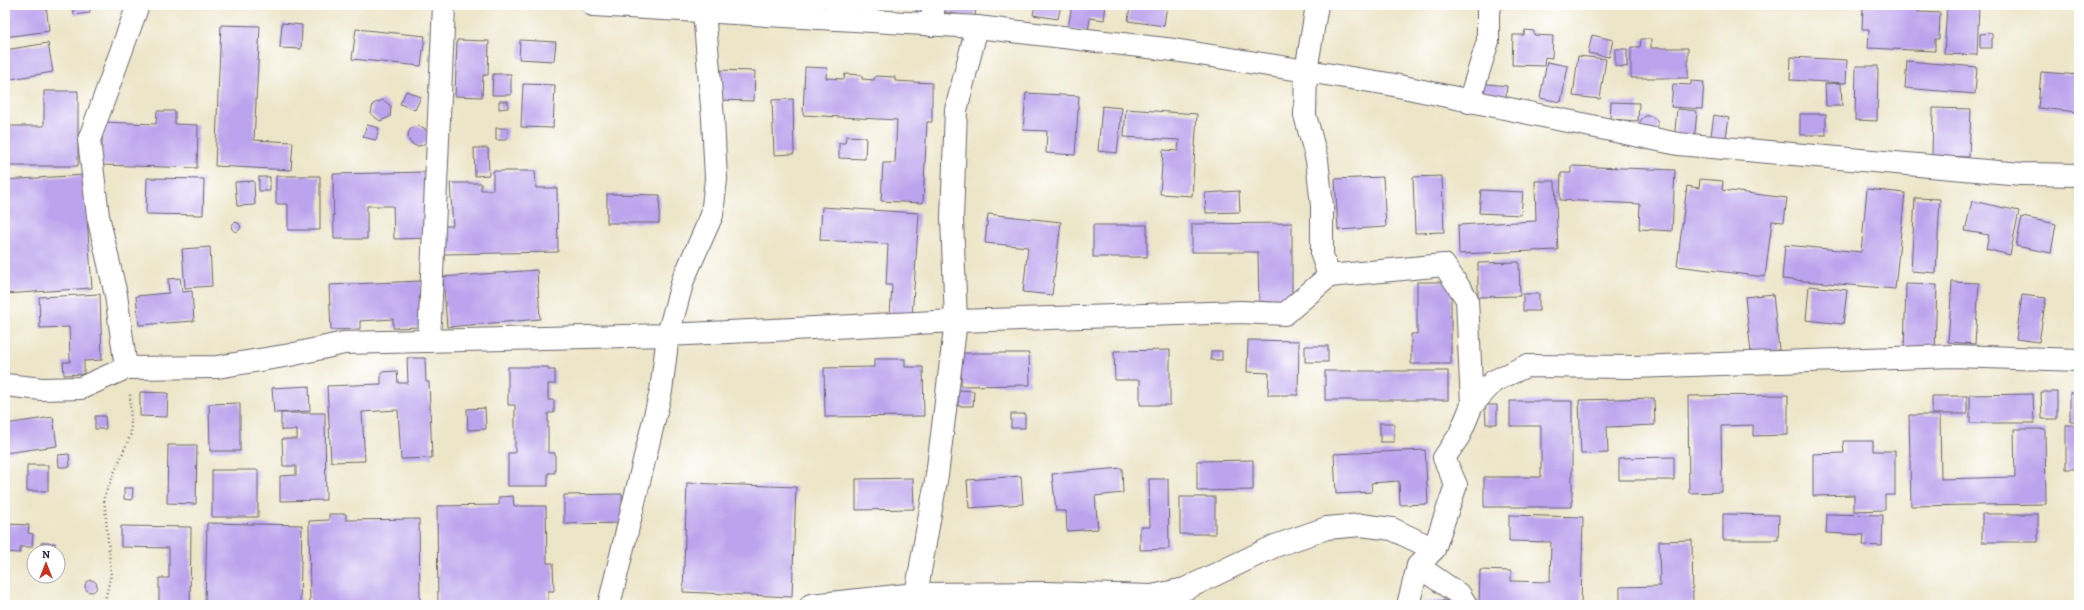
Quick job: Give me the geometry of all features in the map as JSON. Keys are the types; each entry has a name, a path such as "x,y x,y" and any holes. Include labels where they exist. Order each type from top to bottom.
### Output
{"street":[{"path":"126,368 116,295 98,216 89,140 138,5"},
{"path":"429,341 444,5"},
{"path":"593,5 704,11 933,15 976,27 1174,50 1389,84 1468,102 1678,144 2014,173 2079,175"},
{"path":"1317,5 1306,71 1306,115 1317,160 1322,206 1322,255 1329,276"},
{"path":"1468,102 1488,41 1488,10 1491,5"},
{"path":"609,605 661,391 668,335 683,280 712,215 716,178 713,119 704,11"},
{"path":"918,599 937,475 956,321 952,218 956,110 976,27"},
{"path":"5,385 42,389 81,388 126,368 217,367 290,355 344,343 668,335 956,321 1241,312 1285,314 1329,276 1444,265 1467,299 1472,404"},
{"path":"1408,605 1418,566 1434,549 1456,485 1444,458 1459,436 1472,404 1494,382 1526,366 1634,367 1953,356 2079,360"},
{"path":"811,605 1045,593 1184,597 1275,546 1327,528 1361,525 1392,530 1434,549"},
{"path":"1418,566 1460,595 1466,605"}],"path":[{"path":"104,605 111,574 104,497 131,434 130,392 126,368"}],"building":[{"path":"5,5 46,5 49,31 5,37"},
{"path":"72,5 89,5 90,13 74,15"},
{"path":"811,5 811,7 793,6"},
{"path":"917,5 930,5 929,15 916,15"},
{"path":"944,5 976,5 975,17 943,12"},
{"path":"1035,5 1061,5 1058,19 1033,15"},
{"path":"1072,5 1106,5 1104,20 1090,18 1088,31 1068,28"},
{"path":"1146,5 1167,5 1164,26 1128,21 1130,6 1146,8"},
{"path":"1863,5 1918,5 1918,12 1940,13 1939,39 1935,39 1935,51 1868,48 1869,29 1862,29"},
{"path":"1947,5 1979,5 1977,55 1944,54"},
{"path":"282,23 302,25 301,49 280,48"},
{"path":"221,25 260,26 254,140 293,142 291,170 215,166"},
{"path":"356,29 425,36 421,66 352,59"},
{"path":"1525,30 1534,31 1534,35 1553,36 1552,58 1545,57 1544,66 1512,65 1513,35 1524,35"},
{"path":"1992,33 1992,48 1980,48 1980,34"},
{"path":"1592,35 1613,40 1609,57 1588,53"},
{"path":"1641,39 1651,39 1651,48 1688,48 1688,78 1631,78 1631,47 1640,47"},
{"path":"457,40 489,41 488,75 483,75 482,97 455,96"},
{"path":"520,40 556,42 554,61 519,59"},
{"path":"48,43 53,72 5,80 5,50"},
{"path":"1615,49 1627,49 1627,67 1615,66"},
{"path":"1578,56 1606,59 1600,99 1573,96"},
{"path":"1791,57 1847,60 1846,83 1790,80"},
{"path":"1907,61 1977,67 1975,94 1905,88"},
{"path":"1547,62 1568,66 1561,102 1540,98"},
{"path":"1856,66 1878,66 1877,121 1855,120"},
{"path":"805,67 827,68 826,78 844,79 845,74 862,75 862,79 874,80 875,76 895,77 895,81 932,83 932,122 927,122 923,203 881,201 883,163 895,163 897,120 803,115"},
{"path":"716,70 755,71 754,101 715,100"},
{"path":"2041,72 2079,75 2079,112 2038,108"},
{"path":"493,74 511,74 511,95 492,95"},
{"path":"1691,81 1704,82 1702,109 1671,107 1673,84 1691,85"},
{"path":"1480,83 1507,86 1505,106 1477,102"},
{"path":"1841,83 1842,106 1826,106 1825,84"},
{"path":"523,84 555,85 553,128 521,127"},
{"path":"44,91 78,91 78,166 5,166 5,126 44,126"},
{"path":"406,91 421,97 415,110 400,104"},
{"path":"1026,93 1079,96 1075,155 1046,153 1047,131 1023,130"},
{"path":"793,99 794,154 774,155 772,100"},
{"path":"383,100 391,106 390,117 380,121 371,114 373,104"},
{"path":"499,101 508,101 508,108 499,109"},
{"path":"1611,102 1639,103 1638,121 1610,119"},
{"path":"1102,106 1122,108 1117,153 1098,151"},
{"path":"1933,108 1971,109 1969,157 1932,156"},
{"path":"1126,109 1197,114 1192,196 1160,194 1163,150 1178,151 1179,140 1124,137"},
{"path":"1677,109 1697,111 1694,143 1674,141"},
{"path":"157,111 175,111 175,124 198,125 197,168 101,165 103,122 156,124"},
{"path":"1800,114 1826,114 1826,135 1800,135"},
{"path":"1714,115 1729,118 1725,144 1710,142"},
{"path":"1645,116 1651,116 1657,120 1658,126 1655,132 1639,128 1640,121"},
{"path":"367,125 379,128 376,140 363,137"},
{"path":"418,126 425,129 428,136 425,143 418,146 411,143 408,136 411,129"},
{"path":"496,128 508,128 507,140 496,140"},
{"path":"846,136 866,137 865,159 839,158 839,143 845,143"},
{"path":"474,148 488,148 489,175 475,176"},
{"path":"1571,166 1675,170 1672,231 1639,229 1640,204 1560,200 1561,173 1571,173"},
{"path":"493,171 535,171 536,188 557,188 558,252 443,254 442,226 453,226 450,183 481,183 481,190 493,190"},
{"path":"430,172 430,238 394,239 393,206 367,206 367,239 334,239 333,174"},
{"path":"84,175 92,288 5,294 5,180"},
{"path":"276,176 320,176 320,230 288,230 288,204 276,204"},
{"path":"1442,176 1444,232 1415,233 1413,177"},
{"path":"259,177 270,177 270,191 259,191"},
{"path":"1383,177 1386,227 1338,230 1335,179"},
{"path":"147,178 204,179 203,215 146,214"},
{"path":"1700,179 1723,181 1722,190 1787,198 1784,222 1772,221 1765,277 1677,266 1687,186 1699,188"},
{"path":"254,181 255,205 237,206 235,182"},
{"path":"1535,181 1555,181 1558,250 1459,254 1458,225 1536,221"},
{"path":"1867,189 1905,193 1895,289 1782,279 1785,245 1861,252"},
{"path":"1481,190 1523,192 1521,215 1479,213"},
{"path":"1239,191 1240,212 1206,213 1205,193"},
{"path":"607,194 660,195 659,223 607,223"},
{"path":"1915,198 1940,199 1936,273 1911,271"},
{"path":"1972,201 2019,211 2010,255 1986,249 1989,235 1965,231"},
{"path":"822,207 919,213 912,318 890,316 892,285 886,285 888,244 820,240"},
{"path":"988,214 1061,222 1052,295 1023,292 1028,247 985,243"},
{"path":"2022,217 2056,224 2051,253 2016,246"},
{"path":"236,222 241,227 236,232 231,227"},
{"path":"1292,223 1292,304 1259,305 1258,252 1192,252 1192,224"},
{"path":"1093,225 1147,225 1147,257 1093,257"},
{"path":"210,247 212,286 185,288 182,249"},
{"path":"1519,262 1520,296 1478,297 1478,263"},
{"path":"537,270 540,319 447,327 443,277"},
{"path":"180,278 182,292 192,291 194,321 139,325 136,296 169,293 168,279"},
{"path":"421,281 422,327 393,328 393,319 360,321 360,329 331,330 329,285"},
{"path":"1417,282 1451,282 1451,364 1411,364 1411,334 1417,334"},
{"path":"1952,282 1979,283 1975,344 1948,342"},
{"path":"1906,284 1937,285 1935,353 1904,352"},
{"path":"1809,286 1847,290 1843,324 1806,320"},
{"path":"100,294 102,360 84,361 84,374 64,375 63,362 70,362 69,327 40,328 39,297"},
{"path":"1523,294 1539,294 1539,311 1523,311"},
{"path":"1773,294 1779,350 1751,353 1745,297"},
{"path":"2022,295 2046,298 2039,342 2016,339"},
{"path":"1248,340 1299,341 1298,395 1268,395 1269,373 1247,372"},
{"path":"1305,346 1328,346 1328,362 1305,362"},
{"path":"1170,350 1170,405 1140,405 1140,380 1115,380 1114,351"},
{"path":"1211,351 1222,351 1222,360 1211,360"},
{"path":"961,353 1029,353 1030,385 961,386"},
{"path":"407,358 425,358 426,382 429,382 432,458 401,459 398,410 362,412 365,461 331,462 327,386 381,384 381,372 397,371 398,383 408,383"},
{"path":"874,359 905,359 905,367 923,367 924,416 825,417 824,368 874,367"},
{"path":"508,367 548,367 548,370 555,370 555,384 548,384 548,400 554,400 554,413 548,413 548,453 555,453 555,473 548,473 548,486 508,486 508,453 515,453 515,405 508,405"},
{"path":"1325,371 1448,371 1448,400 1325,400"},
{"path":"309,386 310,411 274,413 272,388"},
{"path":"958,390 974,391 973,406 958,406"},
{"path":"140,392 168,393 167,417 140,416"},
{"path":"2041,392 2057,392 2057,419 2042,419"},
{"path":"2070,393 2079,393 2079,421 2070,421"},
{"path":"2033,394 2034,423 1970,423 1970,395"},
{"path":"1788,395 1788,435 1753,436 1753,425 1721,426 1722,492 1689,493 1688,396"},
{"path":"1932,396 1967,396 1967,414 1932,414"},
{"path":"1654,398 1655,425 1607,427 1608,453 1581,454 1579,400"},
{"path":"1510,401 1572,401 1572,507 1484,507 1484,477 1541,477 1541,426 1510,426"},
{"path":"240,403 240,451 210,451 209,404"},
{"path":"1485,405 1497,405 1497,424 1486,424"},
{"path":"485,408 486,429 468,430 467,409"},
{"path":"281,413 325,413 326,500 280,501 280,476 296,475 296,466 283,466 282,439 297,439 297,430 281,430"},
{"path":"1011,414 1025,414 1025,428 1011,428"},
{"path":"1909,415 1940,415 1941,479 2015,477 2014,429 2045,429 2046,504 1911,506"},
{"path":"95,416 105,416 106,429 95,429"},
{"path":"53,417 57,446 5,453 5,424"},
{"path":"1380,423 1394,423 1394,442 1380,442"},
{"path":"2066,425 2079,425 2079,469 2066,469"},
{"path":"1843,441 1873,441 1873,451 1895,451 1895,495 1885,495 1885,510 1854,511 1854,495 1813,496 1813,454 1844,453"},
{"path":"168,445 197,445 196,504 167,503"},
{"path":"1425,450 1428,504 1400,505 1399,481 1371,483 1372,492 1336,494 1334,454"},
{"path":"69,454 70,467 59,467 58,455"},
{"path":"1674,457 1674,480 1619,480 1619,458"},
{"path":"1253,460 1253,490 1197,491 1197,461"},
{"path":"27,465 48,465 48,491 27,491"},
{"path":"1122,468 1123,493 1095,496 1098,529 1067,531 1066,511 1056,511 1052,474"},
{"path":"212,470 258,470 258,517 212,517"},
{"path":"1021,476 1023,504 969,508 967,480"},
{"path":"913,478 914,509 856,510 856,479"},
{"path":"1149,479 1168,479 1169,549 1140,550 1140,527 1150,527"},
{"path":"687,483 796,487 792,597 683,592"},
{"path":"124,488 133,488 132,500 124,499"},
{"path":"622,494 623,523 564,524 564,495"},
{"path":"513,496 514,506 546,506 547,563 553,563 554,591 548,591 548,605 438,605 437,506 499,505 499,497"},
{"path":"1180,497 1215,497 1215,534 1180,534"},
{"path":"329,514 346,514 346,520 419,519 420,605 310,605 309,521 329,520"},
{"path":"1723,514 1779,515 1778,540 1723,540"},
{"path":"1827,514 1883,515 1882,546 1863,545 1864,535 1826,533"},
{"path":"1982,514 2038,514 2038,542 1982,542"},
{"path":"1509,515 1583,517 1581,605 1479,605 1480,570 1511,571 1511,581 1550,582 1551,542 1509,541"},
{"path":"2077,518 2079,518 2079,539 2078,539"},
{"path":"207,523 302,525 300,605 205,605"},
{"path":"5,524 29,525 28,533 33,534 32,544 26,544 26,547 20,547 20,553 5,552"},
{"path":"121,526 191,527 190,605 159,605 159,578 169,578 169,548 121,547"},
{"path":"1692,540 1693,605 1620,605 1620,587 1660,586 1659,541"},
{"path":"41,543 55,543 55,544"},
{"path":"89,580 93,580 97,586 93,592 89,592 85,588 85,584"},
{"path":"1461,599 1461,605 1415,605 1414,603"}]}
